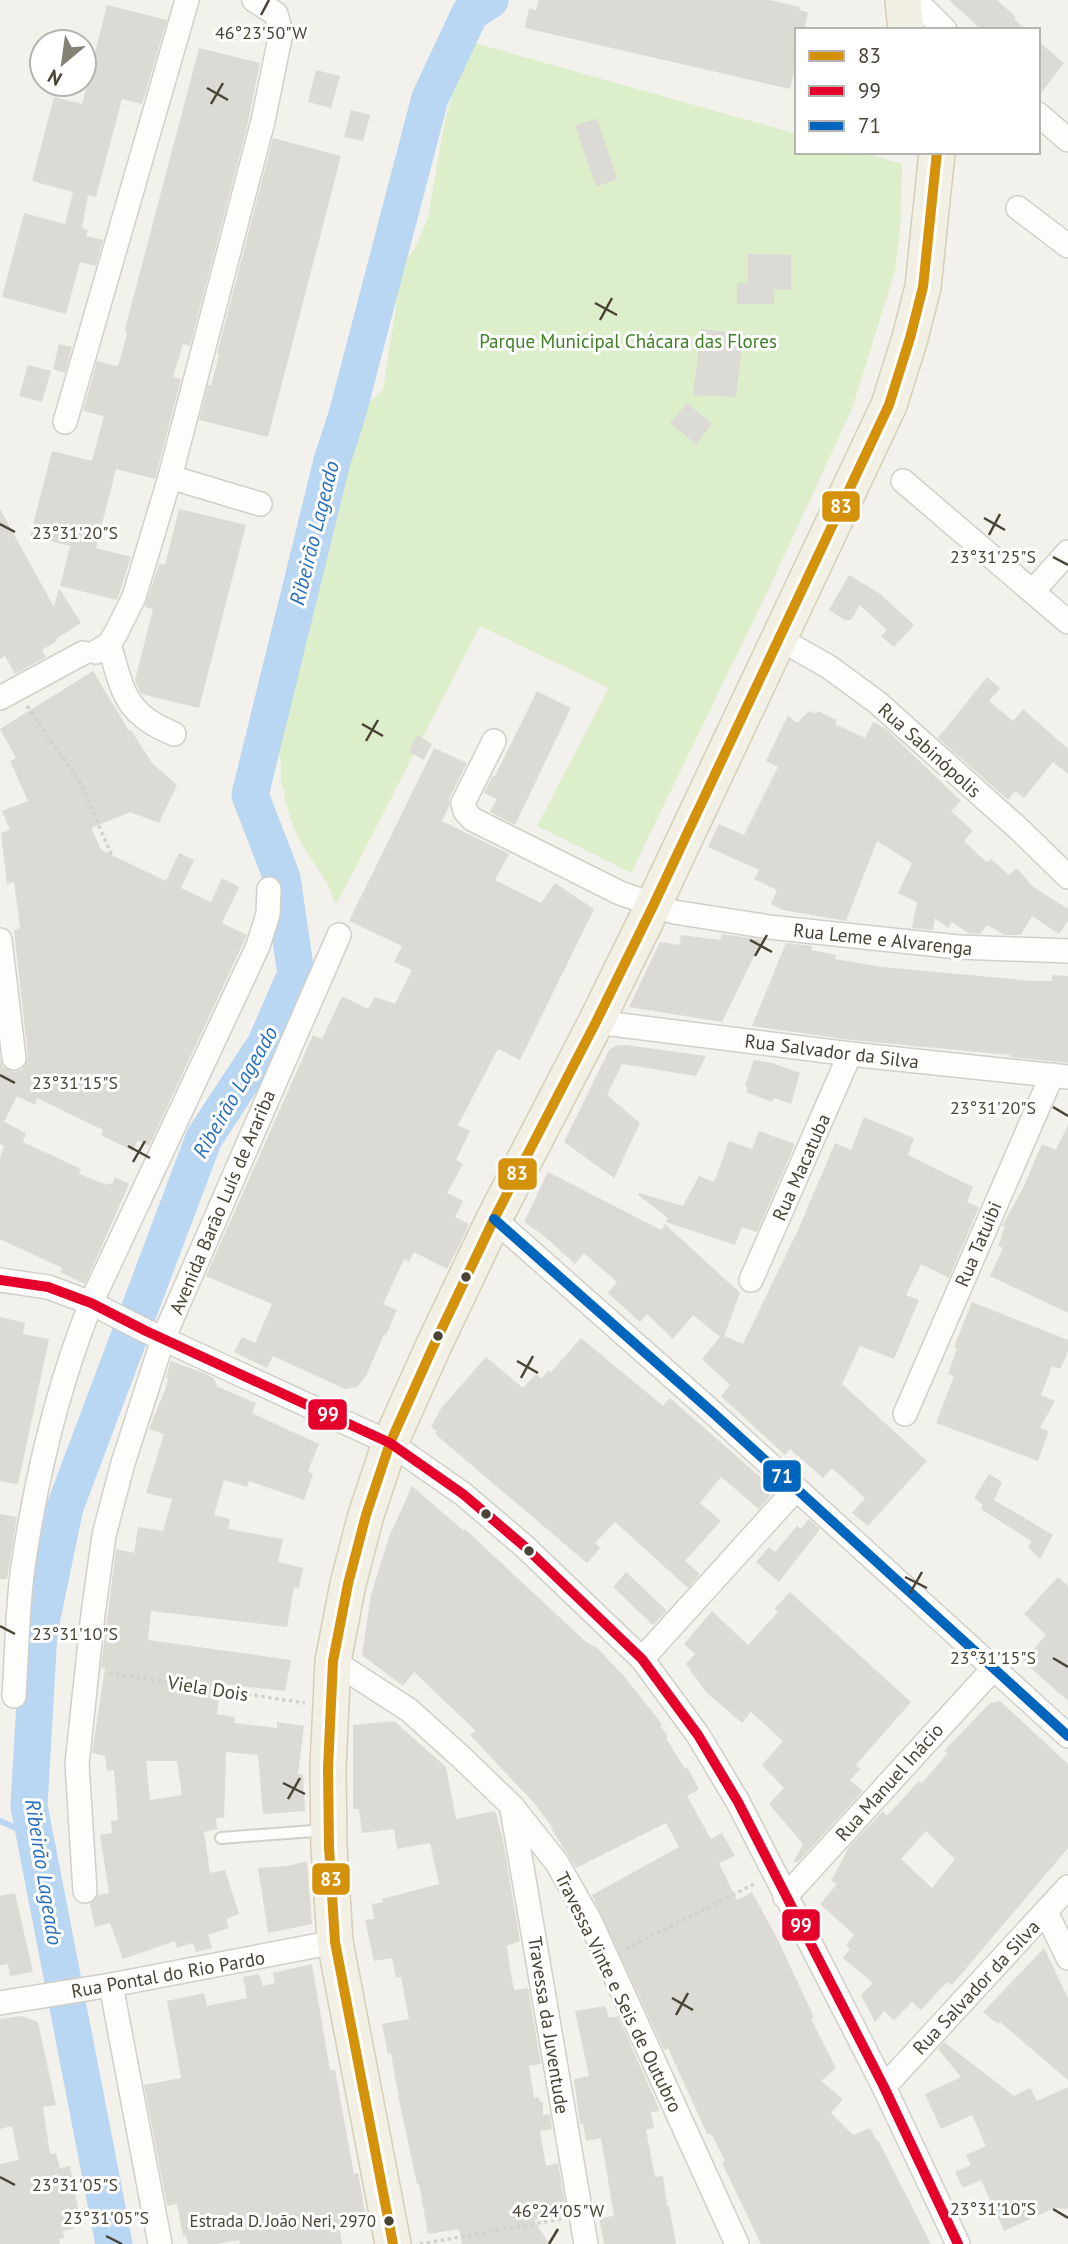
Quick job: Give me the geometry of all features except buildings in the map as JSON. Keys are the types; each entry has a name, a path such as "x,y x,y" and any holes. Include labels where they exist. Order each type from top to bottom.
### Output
{"main road":[{"path":"919,154 932,203"},
{"path":"393,2244 335,1942 328,1830 329,1706 333,1661 348,1584 366,1515 390,1443 494,1219 653,906 889,405 923,287 937,154"}],"street":[{"path":"65,422 187,0"},
{"path":"8,694 96,650 126,617 134,597 170,477 263,121 278,52 281,33 276,14 254,0"},
{"path":"1040,116 1068,139"},
{"path":"1018,208 1068,246"},
{"path":"170,477 260,504"},
{"path":"904,481 1068,622"},
{"path":"1032,591 1068,552"},
{"name":"Rua Sabinópolis","path":"780,639 829,667 878,703 1021,831 1068,877"},
{"path":"96,650 136,712 155,726 174,734"},
{"name":"Rua Leme e Alvarenga","path":"494,741 463,803 465,811 472,819 620,893 653,906 674,912 769,927 958,947 1068,951"},
{"path":"14,1696 23,1569 33,1509 73,1352 99,1307 258,946 268,914 269,889"},
{"name":"Avenida Barão Luís de Arariba","path":"85,1891 76,1764 86,1670 104,1535 155,1335 339,935"},
{"path":"0,940 14,1058"},
{"name":"Rua Salvador da Silva","path":"596,1022 850,1054 1060,1076"},
{"name":"Rua Macatuba","path":"751,1280 850,1054"},
{"name":"Rua Tatuibi","path":"905,1414 1060,1076"},
{"path":"494,1219 1068,1736"},
{"path":"0,1280 48,1287 99,1307 390,1443 463,1494 524,1546 642,1659 698,1735 738,1802 884,2087 958,2244"},
{"path":"642,1659 795,1490"},
{"name":"Travessa Vinte e Seis de Outubro","path":"333,1661 409,1710 512,1806 557,1863 590,1921 737,2244"},
{"name":"Rua Manuel Inácio","path":"785,1897 994,1668"},
{"name":"Travessa da Juventude","path":"512,1806 586,2244"},
{"name":"Rua Salvador da Silva","path":"884,2087 1068,1888"},
{"path":"1046,1912 1068,1958"},
{"name":"Rua Pontal do Rio Pardo","path":"0,2003 335,1942"},
{"path":"104,1986 160,2244"}],"lane":[{"path":"221,1838 328,1830"}],"path":[{"path":"8,694 81,784 112,856"},
{"name":"Viela Dois","path":"86,1670 329,1706"},
{"path":"607,1959 774,1874"},
{"path":"418,2244 580,2216"}],"green space":[{"name":"Parque Municipal Chácara das Flores","path":"471,42 795,133 795,154 867,154 902,164 901,218 895,271 852,409 772,582 631,873 537,826 609,688 480,626 336,905 328,885 297,836 285,802 276,740 278,719 284,686 299,649 311,596 318,585 321,559 335,509 332,467 347,436 348,414 366,405 383,390 396,307 396,280 402,264 414,250 428,218 442,136 460,68"}],"waterway":[{"name":"Ribeirão Lageado","path":"114,2244 29,1806 39,1632 65,1507 204,1138 265,1045 296,974 282,878 250,795 332,461 347,415 430,98 470,13 490,0"},
{"path":"0,1821 36,1837"}],"transit line":[{"name":"83","path":"393,2244 335,1942 329,1847 328,1768 333,1661 348,1584 366,1515 390,1443 433,1347 494,1219 653,906 889,405 923,287 937,154"},
{"name":"71","path":"494,1219 711,1411 1068,1736"},
{"name":"99","path":"0,1280 48,1287 91,1303 390,1443 463,1494 524,1546 642,1659 698,1735 738,1802 884,2087 958,2244"}],"place":[{"name":"Estrada D. João Neri, 2970","path":"389,2221"}]}
